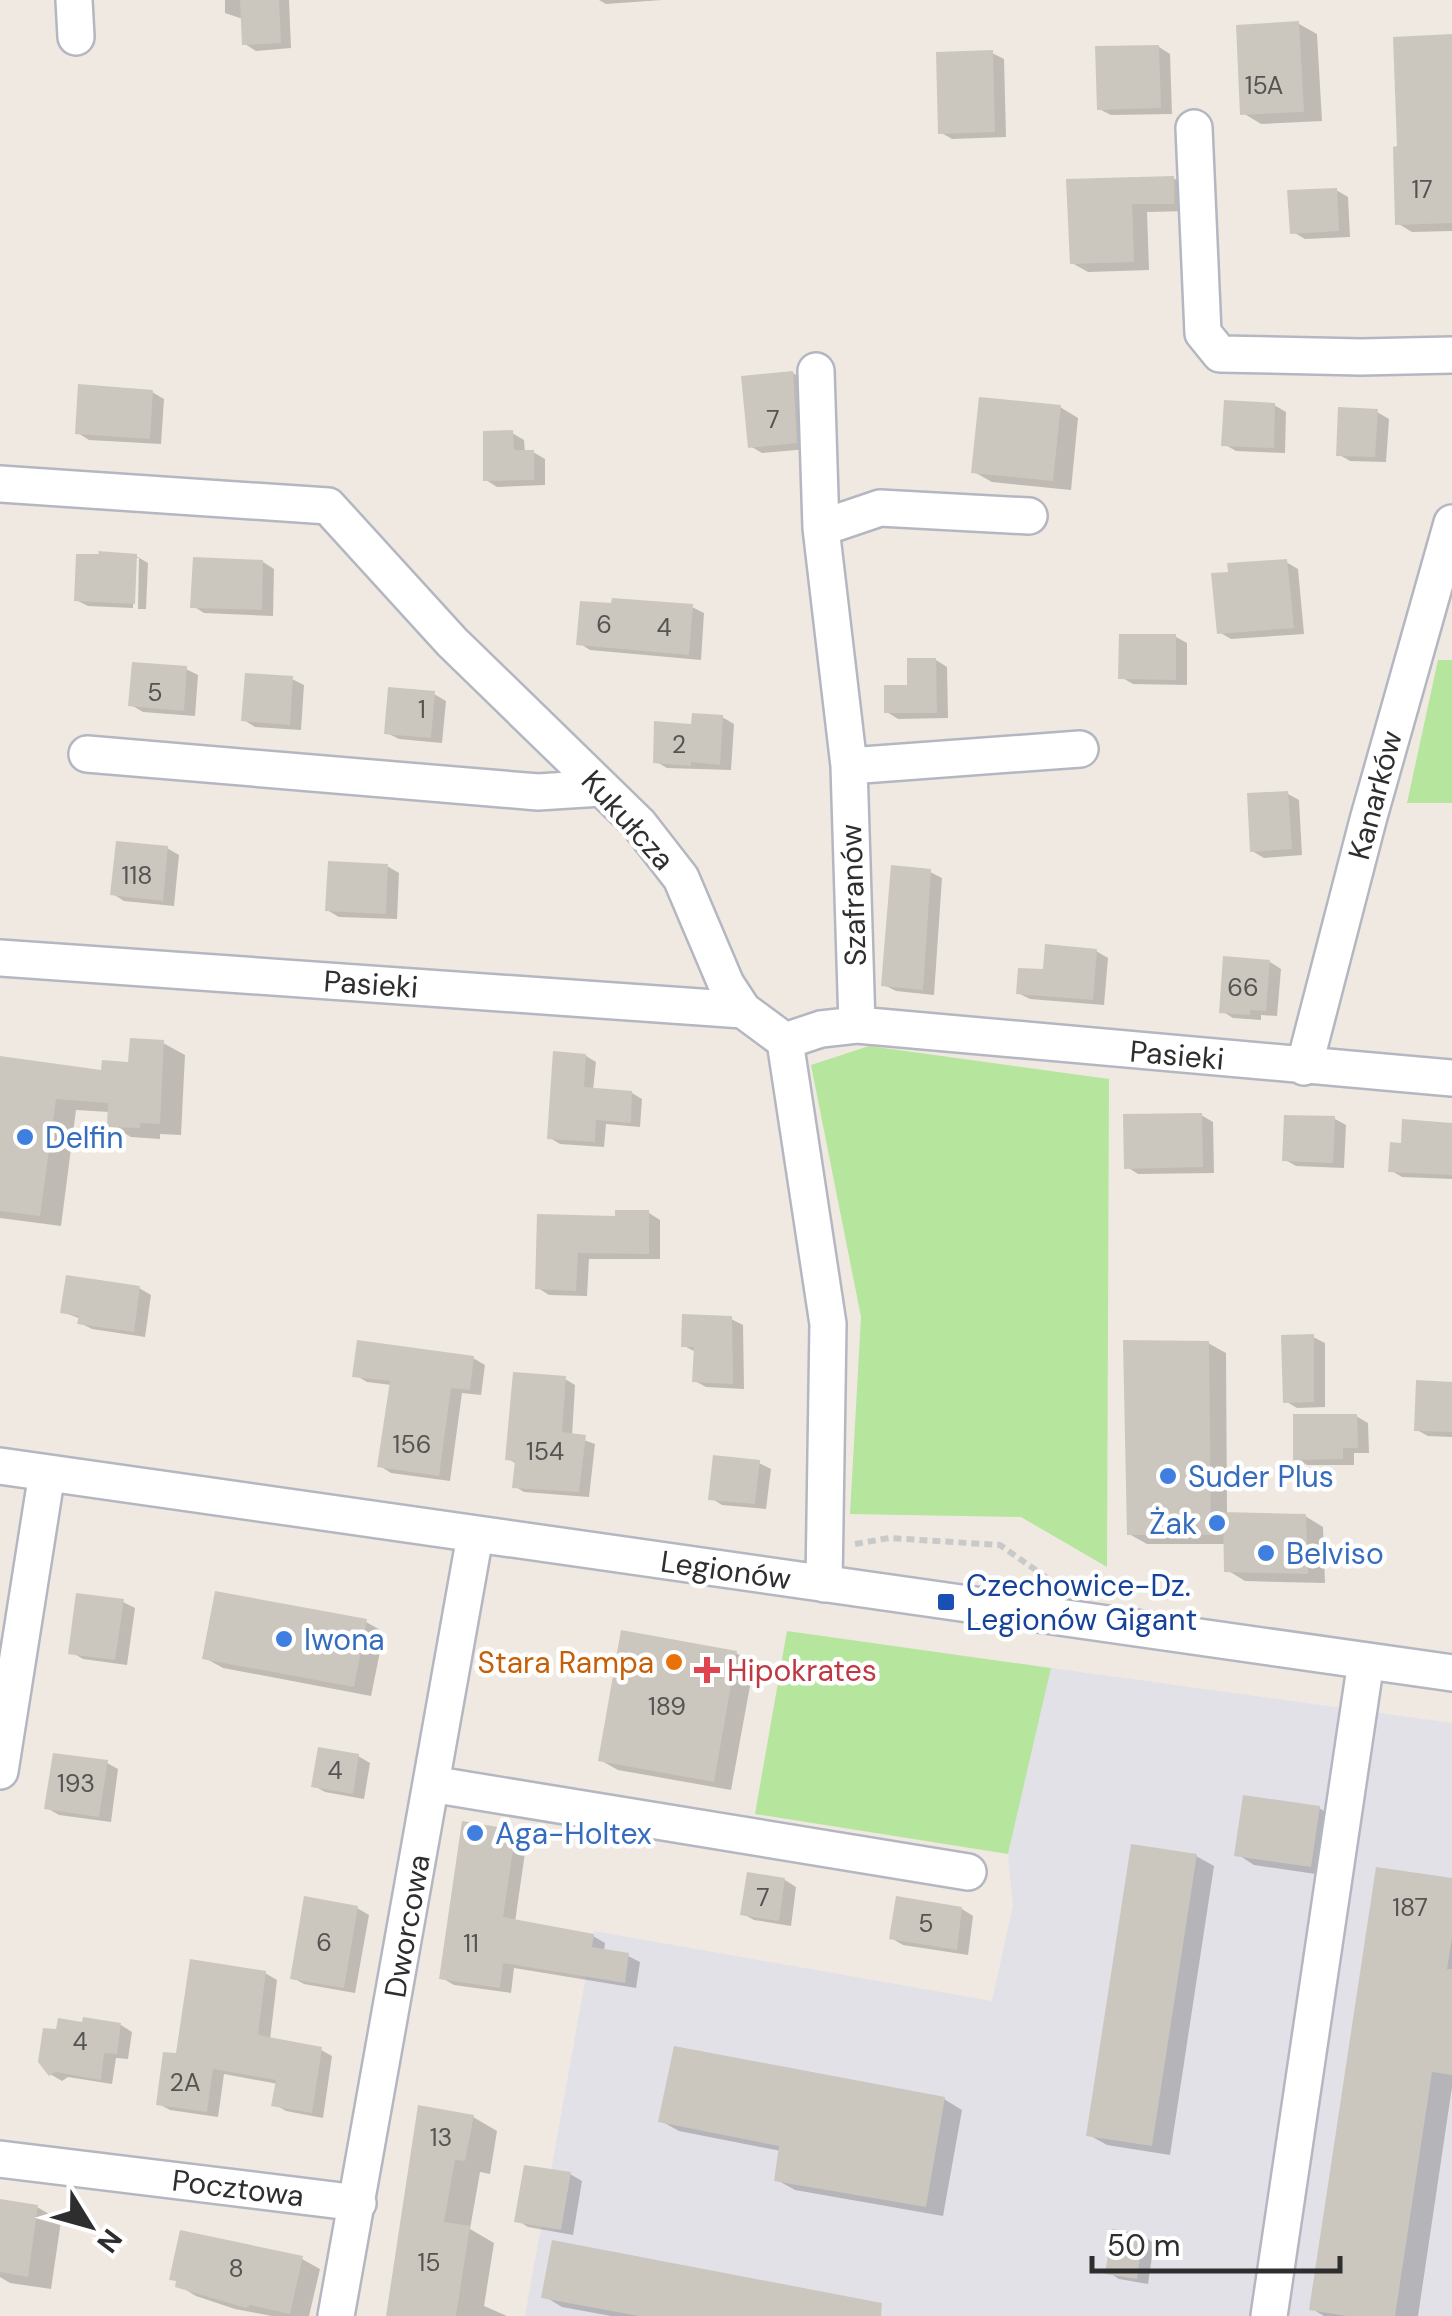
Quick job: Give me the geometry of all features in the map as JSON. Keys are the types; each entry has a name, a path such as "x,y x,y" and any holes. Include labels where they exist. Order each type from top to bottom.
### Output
{"street":[{"path":"74,0 76,36"},
{"path":"1194,128 1203,333 1220,354 1452,355"},
{"name":"Szafranów","path":"816,372 821,528 849,766 857,1024"},
{"name":"Kukułcza","path":"0,484 328,506 452,642 639,824 681,878 726,984 742,1010 785,1041"},
{"path":"821,528 880,508 1029,516"},
{"name":"Kanarków","path":"1304,1067 1368,820 1452,523"},
{"path":"849,766 1080,749"},
{"path":"87,754 538,792 601,788"},
{"name":"Pasieki","path":"0,958 742,1010"},
{"name":"Pasieki","path":"785,1041 857,1024 1452,1078"},
{"path":"785,1041 828,1324 824,1584"},
{"name":"Legionów","path":"0,1466 1452,1672"},
{"path":"0,1771 6,1692 48,1473"},
{"name":"Dworcowa","path":"336,2316 475,1536"},
{"path":"1270,2316 1366,1661"},
{"path":"431,1784 968,1872"},
{"name":"Pocztowa","path":"0,2159 358,2203"}],"shaded area":[{"path":"1051,1668 1452,1723 1452,2316 525,2316 594,1931 992,2001 1013,1905 1008,1854"}],"green space":[{"path":"1438,660 1452,660 1452,803 1407,803"},
{"path":"869,1046 1109,1079 1107,1567 1021,1517 850,1514 861,1317 811,1065"},
{"path":"787,1631 1051,1668 1008,1854 755,1814"}],"building":[{"path":"240,0 279,0 281,43 242,45"},
{"path":"1299,21 1304,112 1240,115 1236,25"},
{"path":"1452,34 1452,223 1395,225 1393,37"},
{"path":"1159,45 1161,108 1097,110 1095,46"},
{"path":"993,50 995,132 938,134 936,52"},
{"path":"1174,176 1174,204 1132,204 1134,262 1070,264 1066,179"},
{"path":"1337,188 1339,231 1290,234 1287,190"},
{"path":"793,371 797,443 748,448 741,376"},
{"path":"78,384 153,390 150,439 75,434"},
{"path":"979,397 1061,405 1053,481 971,473"},
{"path":"1224,400 1275,403 1274,448 1221,446"},
{"path":"1338,407 1378,409 1375,457 1336,456"},
{"path":"513,430 514,450 534,450 534,480 483,481 483,431"},
{"path":"98,551 137,554 135,604 74,601 76,554 99,554"},
{"path":"193,557 263,560 262,610 190,608"},
{"path":"1287,559 1294,628 1217,634 1211,573 1228,572 1227,563"},
{"path":"612,598 693,604 689,655 576,645 580,601 611,603"},
{"path":"1119,634 1176,634 1176,680 1118,679"},
{"path":"907,658 936,658 937,713 884,713 884,685 907,685"},
{"path":"132,662 187,666 184,711 128,706"},
{"path":"245,673 293,676 290,725 241,721"},
{"path":"388,687 435,691 431,738 384,734"},
{"path":"692,713 723,715 720,765 653,763 654,721 691,724"},
{"path":"1288,791 1292,849 1250,852 1247,793"},
{"path":"116,841 168,846 163,901 110,895"},
{"path":"328,861 388,864 386,914 325,911"},
{"path":"891,865 931,869 923,990 881,986"},
{"path":"1045,944 1097,949 1093,1000 1016,994 1018,968 1043,969"},
{"path":"1223,956 1270,960 1266,1011 1250,1010 1250,1015 1219,1013"},
{"path":"130,1038 164,1040 160,1124 107,1127 108,1103 56,1099 40,1216 0,1211 0,1056 101,1070 102,1060 128,1062"},
{"path":"553,1051 586,1054 584,1087 632,1091 631,1123 596,1120 595,1142 547,1139"},
{"path":"1202,1113 1203,1167 1124,1169 1123,1114"},
{"path":"1284,1115 1335,1116 1333,1163 1282,1161"},
{"path":"1402,1119 1452,1123 1452,1175 1388,1172 1390,1142 1401,1143"},
{"path":"615,1210 649,1210 649,1254 578,1253 576,1291 535,1289 537,1214 615,1216"},
{"path":"66,1275 140,1286 134,1332 77,1324 79,1316 60,1313"},
{"path":"682,1314 732,1316 733,1384 692,1382 694,1347 681,1347"},
{"path":"1314,1334 1314,1402 1283,1403 1281,1335"},
{"path":"357,1340 474,1356 470,1390 451,1388 439,1476 377,1467 390,1381 352,1377"},
{"path":"1123,1340 1209,1341 1211,1535 1127,1535"},
{"path":"513,1372 566,1376 562,1432 586,1435 579,1492 512,1488 515,1461 505,1460"},
{"path":"1416,1380 1452,1382 1452,1432 1414,1431"},
{"path":"1293,1414 1357,1414 1358,1448 1343,1448 1343,1459 1293,1460"},
{"path":"713,1455 760,1460 755,1504 708,1500"},
{"name":"Belviso","path":"1223,1512 1306,1514 1308,1574 1224,1572"},
{"name":"Iwona","path":"215,1591 367,1619 354,1687 202,1659"},
{"path":"76,1593 124,1599 115,1660 68,1654"},
{"path":"621,1630 737,1651 714,1782 598,1761"},
{"path":"318,1747 359,1754 353,1794 311,1787"},
{"path":"53,1753 108,1760 99,1817 44,1809"},
{"path":"1243,1795 1320,1806 1311,1867 1234,1856"},
{"path":"462,1821 516,1830 503,1917 594,1934 592,1947 629,1953 625,1983 503,1963 500,1988 439,1979"},
{"path":"1131,1844 1197,1854 1152,2146 1086,2136"},
{"path":"1376,1867 1452,1878 1452,1938 1447,1969 1452,1969 1452,2075 1432,2072 1395,2316 1347,2316 1309,2310"},
{"path":"747,1872 785,1878 779,1921 740,1915"},
{"path":"304,1896 358,1906 344,1988 290,1979"},
{"path":"896,1896 962,1907 957,1950 889,1939"},
{"path":"190,1959 266,1971 258,2035 322,2047 312,2113 271,2106 276,2080 213,2069 207,2112 156,2105 163,2052 176,2053"},
{"path":"83,2017 121,2023 117,2054 104,2053 101,2080 55,2072 49,2076 38,2062 43,2028 56,2029 58,2018 82,2022"},
{"path":"674,2046 945,2097 926,2207 774,2181 779,2146 658,2122"},
{"path":"418,2105 474,2115 465,2161 455,2160 444,2222 470,2226 456,2316 386,2316"},
{"path":"524,2165 571,2172 561,2230 514,2222"},
{"path":"0,2199 38,2205 28,2277 0,2272"},
{"path":"1112,2229 1143,2234 1137,2279 1105,2274"},
{"path":"180,2230 303,2256 290,2314 250,2305 246,2308 175,2287 176,2281 169,2280"},
{"path":"552,2240 882,2303 881,2316 639,2316 541,2298"}],"place":[{"name":"Delfin","path":"25,1137"},
{"name":"Suder Plus","path":"1168,1476"},
{"name":"Żak","path":"1217,1523"},
{"name":"Belviso","path":"1266,1553"},
{"name":"Czechowice-Dz. Legionów Gigant","path":"946,1602"},
{"name":"Iwona","path":"284,1639"},
{"name":"Stara Rampa","path":"674,1662"},
{"name":"Hipokrates","path":"707,1670"},
{"name":"Aga-Holtex","path":"475,1833"}]}
